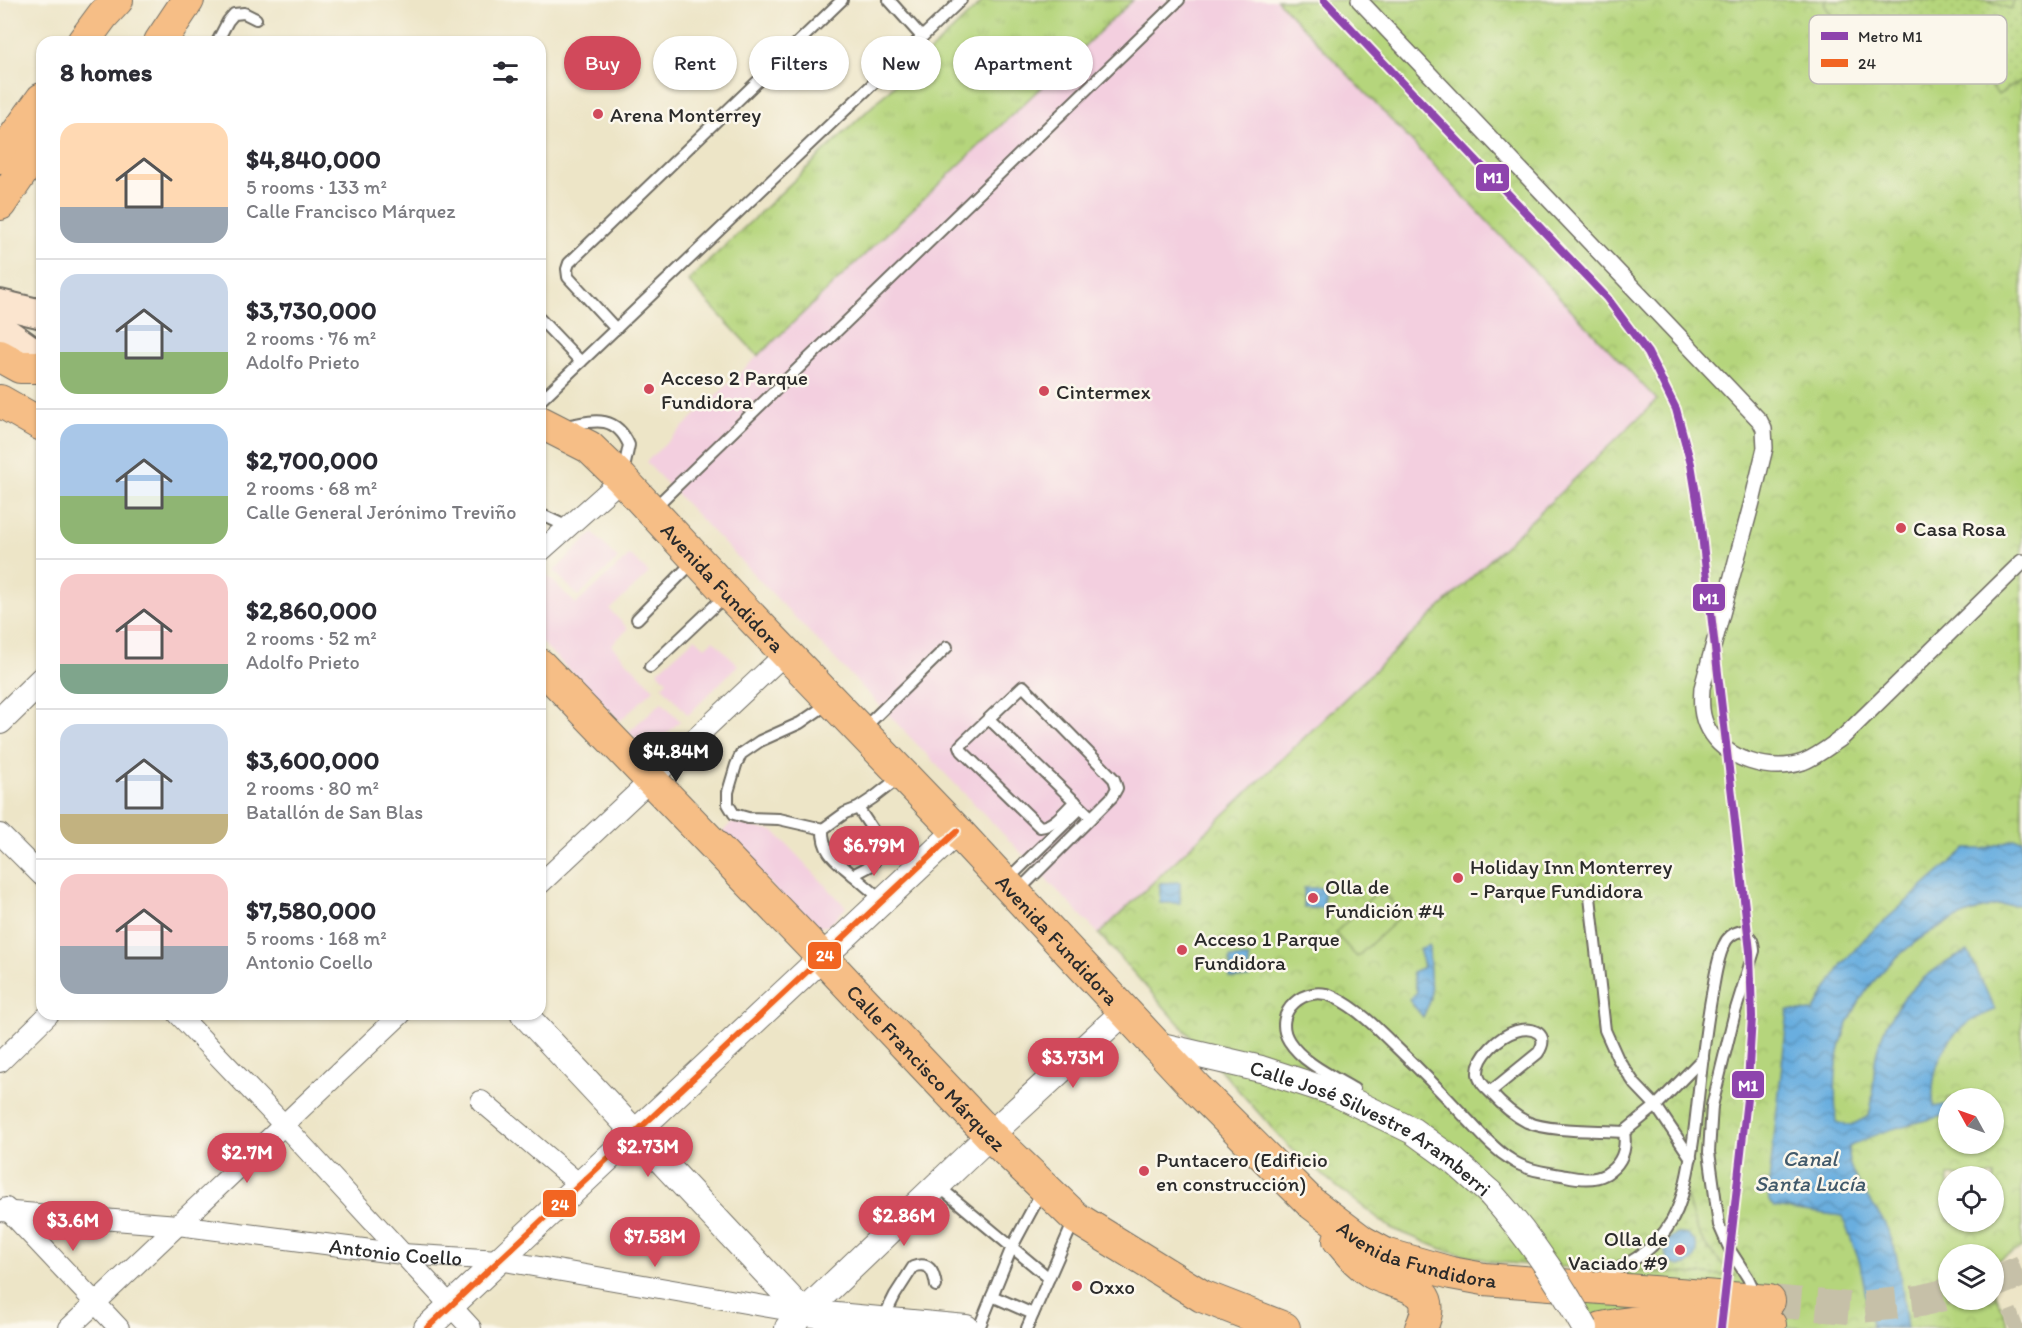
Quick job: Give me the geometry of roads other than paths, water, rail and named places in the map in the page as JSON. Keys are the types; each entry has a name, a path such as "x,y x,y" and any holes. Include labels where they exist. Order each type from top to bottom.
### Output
{"main road":[{"path":"87,36 117,0"},
{"path":"115,36 139,0"},
{"path":"164,36 188,0"},
{"path":"0,157 36,107"},
{"path":"0,204 36,151"},
{"path":"0,304 36,313"},
{"path":"0,328 36,354"},
{"path":"0,356 20,367 36,368"},
{"path":"0,401 36,422"},
{"name":"Avenida Fundidora","path":"546,418 589,447 622,479 728,593 957,831 1196,1088 1310,1202 1363,1242 1385,1254 1451,1273 1484,1279 1578,1285 1766,1309"},
{"name":"Calle Francisco Márquez","path":"546,671 990,1134 1076,1218 1202,1296 1284,1328"},
{"path":"1310,1202 1357,1263 1376,1275 1414,1287 1424,1298 1427,1315 1421,1328"},
{"path":"1602,1328 1620,1323 1685,1322 1766,1309"}],"street":[{"path":"1359,0 1760,421 1764,429 1765,448 1702,688 1701,704 1704,718 1709,731 1719,743 1734,755 1768,766 1802,762 1817,755 1843,737 2022,562"},
{"path":"546,547 622,479"},
{"path":"546,878 786,653"},
{"path":"0,721 36,686"},
{"path":"427,1328 821,956 957,831"},
{"path":"0,834 36,870"},
{"path":"530,1020 635,1132 796,1320 990,1134 1125,1011"},
{"path":"0,1062 43,1020"},
{"path":"184,1020 471,1328"},
{"path":"69,1328 395,1020"},
{"name":"Calle José Silvestre Aramberri","path":"1157,1045 1261,1069 1335,1093 1413,1131 1453,1160 1517,1222 1558,1280 1585,1328"},
{"path":"481,1101 579,1184"},
{"path":"3,1208 119,1328"},
{"name":"Antonio Coello","path":"3,1208 178,1225 402,1254 499,1260 796,1320 966,1328"}],"lane":[{"path":"616,329 568,278 569,262 842,0"},
{"path":"889,0 921,36"},
{"path":"923,36 952,0"},
{"path":"923,36 961,0"},
{"path":"652,511 1179,0"},
{"path":"220,36 234,14 244,13 256,19"},
{"path":"546,414 581,362 866,90"},
{"path":"546,325 581,362"},
{"path":"546,517 568,527"},
{"path":"637,619 697,559"},
{"path":"650,667 728,593"},
{"path":"861,731 947,647"},
{"path":"1010,888 1091,818 1112,797 1117,788 1114,779 1023,686 960,746 962,751 1040,827 1047,826 1078,805"},
{"path":"832,701 800,723 760,741 741,754 735,765 728,792 728,804 734,814 748,818 779,819 823,829 845,813 858,808 903,775"},
{"path":"989,719 1091,818"},
{"path":"1010,888 1078,805"},
{"path":"853,875 872,865 883,848 858,808"},
{"path":"823,829 823,841 829,852 882,900"},
{"path":"1590,897 1605,1030 1618,1059 1635,1084 1656,1106 1691,1158"},
{"path":"1578,1285 1620,1269 1655,1243 1677,1210 1691,1158 1708,1013 1719,958 1729,937 1741,931 1751,938 1754,951 1735,1012 1712,1106 1709,1152 1719,1225 1730,1250 1766,1309"},
{"path":"1413,1131 1302,1056 1285,1034 1284,1020 1289,1007 1297,999 1309,993 1323,993 1334,996 1367,1018 1425,1074 1492,1145 1511,1160 1528,1169 1576,1178 1591,1179 1603,1175 1621,1160 1625,1151 1624,1132"},
{"path":"1490,1092 1538,1053 1543,1045 1538,1032 1526,1029 1515,1031 1502,1039 1485,1054 1480,1063 1478,1073 1480,1082 1499,1103 1526,1121 1542,1127 1624,1132 1656,1106 1703,1058"},
{"path":"937,1185 1049,1278"},
{"path":"979,1328 1012,1247 1044,1188"},
{"path":"1027,1328 1076,1218"},
{"path":"885,1323 895,1294 913,1267 923,1265 931,1268 936,1286"},
{"path":"992,1296 1033,1314"}],"water":[{"name":"Canal Santa Lucía","path":"2014,839 2022,840 2022,904 1994,906 1966,915 1942,926 1898,956 1879,975 1863,997 1850,1020 1841,1044 1836,1073 1836,1122 1850,1126 1869,1116 1876,1056 1881,1038 1898,1006 1922,980 1951,959 1968,951 1995,1010 1963,1027 1946,1046 1940,1057 1933,1094 1934,1107 1938,1106 1938,1117 1885,1132 1849,1147 1850,1166 1890,1236 1900,1275 1907,1328 1872,1328 1860,1263 1842,1216 1774,1207 1769,1201 1768,1192 1788,1010 1813,1012 1842,964 1866,937 1966,849 1984,849"},
{"path":"1180,882 1180,903 1160,903 1160,883"},
{"path":"1304,888 1324,888 1324,908 1304,908"},
{"path":"1429,945 1431,999 1423,1017 1409,1000 1417,992 1412,972 1424,967 1419,949"},
{"path":"1230,958 1249,958 1249,978 1230,978"},
{"name":"Olla de Vaciado #9","path":"1681,1234 1692,1239 1697,1250 1692,1261 1681,1266 1670,1261 1665,1250 1670,1239"}],"tunnel":[{"path":"2004,1278 2022,1271"},
{"path":"1769,1301 1849,1308 1920,1301 1938,1296"},
{"path":"2009,1328 2022,1323"}],"metro line":[{"name":"M1","path":"1324,0 1607,298 1648,353 1676,409 1691,464 1700,518 1750,951 1752,1017 1747,1099 1721,1328"}],"place":[{"name":"Arena Monterrey","path":"598,114"},
{"name":"Acceso 2 Parque Fundidora","path":"649,389"},
{"name":"Cintermex","path":"1044,391"},
{"name":"Casa Rosa","path":"1901,528"},
{"name":"Holiday Inn Monterrey - Parque Fundidora","path":"1458,878"},
{"name":"Olla de Fundición #4","path":"1313,898"},
{"name":"Acceso 1 Parque Fundidora","path":"1182,950"},
{"name":"Puntacero (Edificio en construcción)","path":"1144,1171"},
{"name":"Olla de Vaciado #9","path":"1680,1250"},
{"name":"Oxxo","path":"1077,1286"}]}
